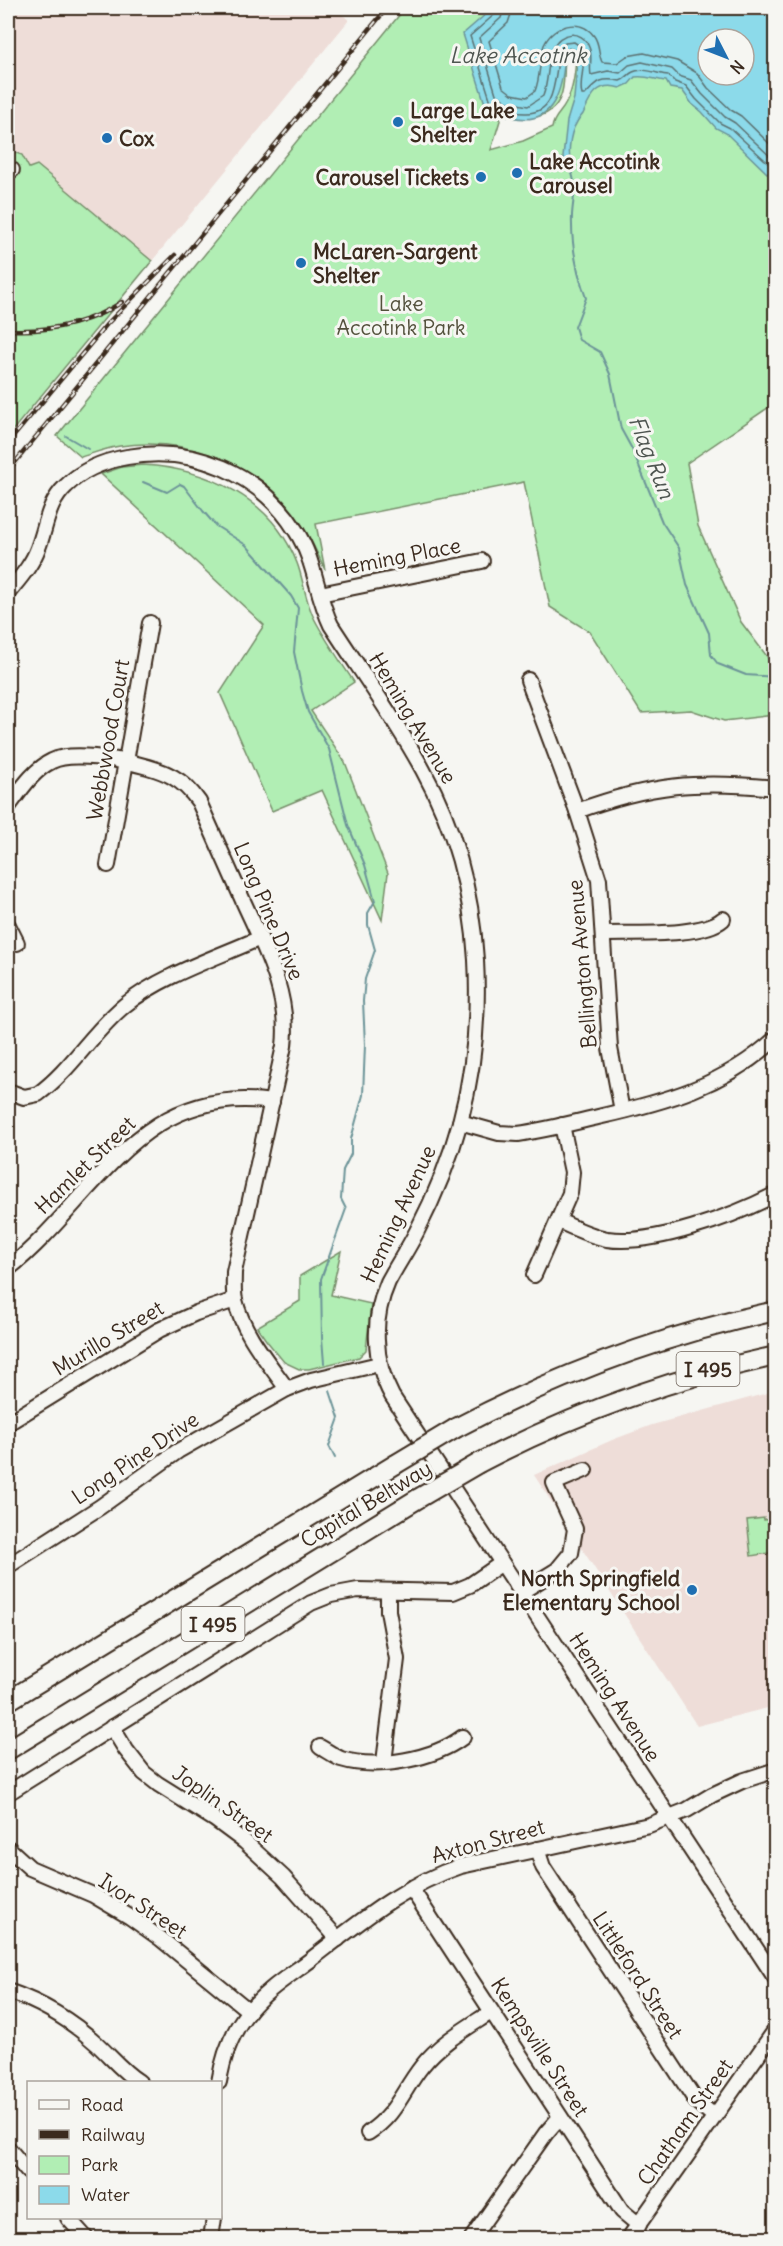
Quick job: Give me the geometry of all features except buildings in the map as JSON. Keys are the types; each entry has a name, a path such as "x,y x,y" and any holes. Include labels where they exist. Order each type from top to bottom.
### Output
{"highway":[{"name":"Capital Beltway","path":"8,1701 396,1464 490,1410 611,1358 776,1311"},
{"name":"I 495","path":"673,1339 776,1320"},
{"name":"I 495","path":"642,1393 776,1346"},
{"name":"Capital Beltway","path":"8,1750 479,1463 552,1428 642,1393 776,1356"}],"street":[{"name":"Heming Avenue","path":"8,593 34,559 49,510 64,487 94,466 121,458 152,454 182,455 208,462 245,478 281,510 297,532 308,554 323,609 331,625 424,772 446,819 462,868 474,935 477,996 472,1060 460,1122 433,1198 389,1281 382,1300 377,1328 379,1364 392,1396 776,1979"},
{"name":"Heming Place","path":"320,594 482,561"},
{"name":"Webbwood Court","path":"108,865 150,623"},
{"name":"Bellington Avenue","path":"528,680 577,812 599,880 606,1009 610,1048 622,1111"},
{"name":"Long Pine Drive","path":"8,807 40,769 54,760 75,755 149,767 165,773 194,795 260,938 278,982 286,1019 284,1047 235,1259 234,1272 235,1300 252,1336 287,1389"},
{"path":"577,812 633,793 671,785 718,783 776,788"},
{"path":"603,934 697,930 716,926 723,919"},
{"path":"8,925 17,943"},
{"path":"8,1091 24,1097 38,1094 112,1017 136,997 163,981 260,938"},
{"path":"460,1122 510,1134 622,1111 682,1095 706,1085 752,1057 776,1038"},
{"name":"Hamlet Street","path":"9,1264 112,1162 165,1120 190,1108 216,1101 246,1098 272,1102"},
{"path":"534,1275 570,1193 572,1166 562,1125"},
{"path":"559,1221 605,1238 633,1240 699,1225 744,1209 776,1194"},
{"name":"Murillo Street","path":"8,1423 159,1330 196,1313 235,1300"},
{"name":"Long Pine Drive","path":"8,1566 99,1508 178,1451 287,1389 310,1380 379,1364"},
{"path":"521,1592 557,1570 571,1552 575,1529 554,1483 585,1470"},
{"path":"8,1793 311,1603 358,1590 453,1592 502,1563"},
{"path":"384,1762 397,1659 388,1611 388,1591"},
{"name":"Joplin Street","path":"112,1727 144,1773 245,1842 283,1877 338,1939"},
{"path":"320,1748 342,1759 384,1762 413,1759 437,1753 452,1746 463,1737"},
{"name":"Axton Street","path":"219,2081 224,2056 233,2036 249,2011 269,1992 338,1939 387,1902 411,1888 461,1866 641,1827 687,1810 742,1781 776,1770"},
{"name":"Ivor Street","path":"8,1848 30,1868 93,1895 130,1917 249,2011"},
{"name":"Littleford Street","path":"537,1849 543,1867 696,2101 714,2116"},
{"name":"Kempsville Street","path":"411,1888 622,2211 639,2225"},
{"path":"8,1991 35,2002 81,2031 138,2081"},
{"path":"368,2133 387,2119 414,2077 431,2056 450,2039 492,2012"},
{"name":"Chatham Street","path":"629,2238 776,2029"},
{"path":"472,2238 546,2133 560,2117"},
{"path":"8,2148 27,2171"},
{"path":"70,2219 86,2238"},
{"path":"211,2238 214,2219"}],"shaded area":[{"path":"8,8 334,8 349,20 152,261 37,166 29,168 22,155 8,150"},
{"name":"North Springfield Elementary School","path":"775,1391 775,1706 697,1726 534,1475 652,1425"}],"green space":[{"name":"Lake Accotink Park","path":"405,8 775,8 775,403 687,463 698,526 741,622 775,667 775,715 724,721 691,710 641,713 590,632 550,607 524,482 316,524 325,570 305,529 289,507 272,490 234,464 212,455 167,445 120,446 81,457 57,436","holes":["572,47 576,50 573,84 569,97 554,120 552,128 523,141 491,150 502,114 529,118 546,113 553,108 562,92 565,54"]},
{"path":"8,150 22,155 29,168 37,165 152,261 8,436"},
{"path":"143,465 191,473 235,491 254,504 272,521 286,540 297,563 312,613 354,682 311,711 345,762 388,873 382,920 322,790 272,811 220,693 264,625 101,474 122,467"},
{"path":"341,1251 331,1295 371,1304 366,1350 359,1357 309,1369 299,1369 284,1362 257,1327 300,1301 300,1276"},
{"path":"764,1518 764,1520 775,1519 775,1552 751,1556 747,1520"}],"water":[{"name":"Lake Accotink","path":"493,8 775,8 775,177 768,174 726,133 716,128 692,104 682,90 670,88 666,81 647,77 635,77 629,84 620,88 612,86 600,88 592,96 577,121 570,140 569,154 572,173 563,157 567,121 574,98 578,55 576,50 569,48 565,54 559,91 547,111 527,119 505,115 486,107 463,34"}],"waterway":[{"name":"Flag Run","path":"572,173 573,247 586,298 575,327 579,340 600,352 610,374 621,429 632,449 662,522 679,548 687,585 709,633 711,655 718,664 746,675 776,677"},
{"path":"66,436 88,449"},
{"path":"143,482 167,492 180,484 184,486 216,526 246,545 291,596 298,608 294,652 302,691 308,712 329,749 348,825 365,865 375,901 368,913 368,925 375,950 365,979 363,1001 365,1045 363,1095 351,1139 351,1154 343,1170 341,1199 346,1209 321,1279 324,1363"},
{"path":"330,1391 339,1418 329,1446 335,1458"}],"railway":[{"path":"8,471 387,8"},
{"path":"8,443 107,324 175,255"},
{"path":"8,330 38,330 67,325 95,316 122,302"}],"place":[{"name":"Large Lake Shelter","path":"398,122"},
{"name":"Cox","path":"107,138"},
{"name":"Lake Accotink Carousel","path":"517,173"},
{"name":"Carousel Tickets","path":"481,177"},
{"name":"McLaren-Sargent Shelter","path":"301,263"},
{"name":"North Springfield Elementary School","path":"692,1590"}]}
